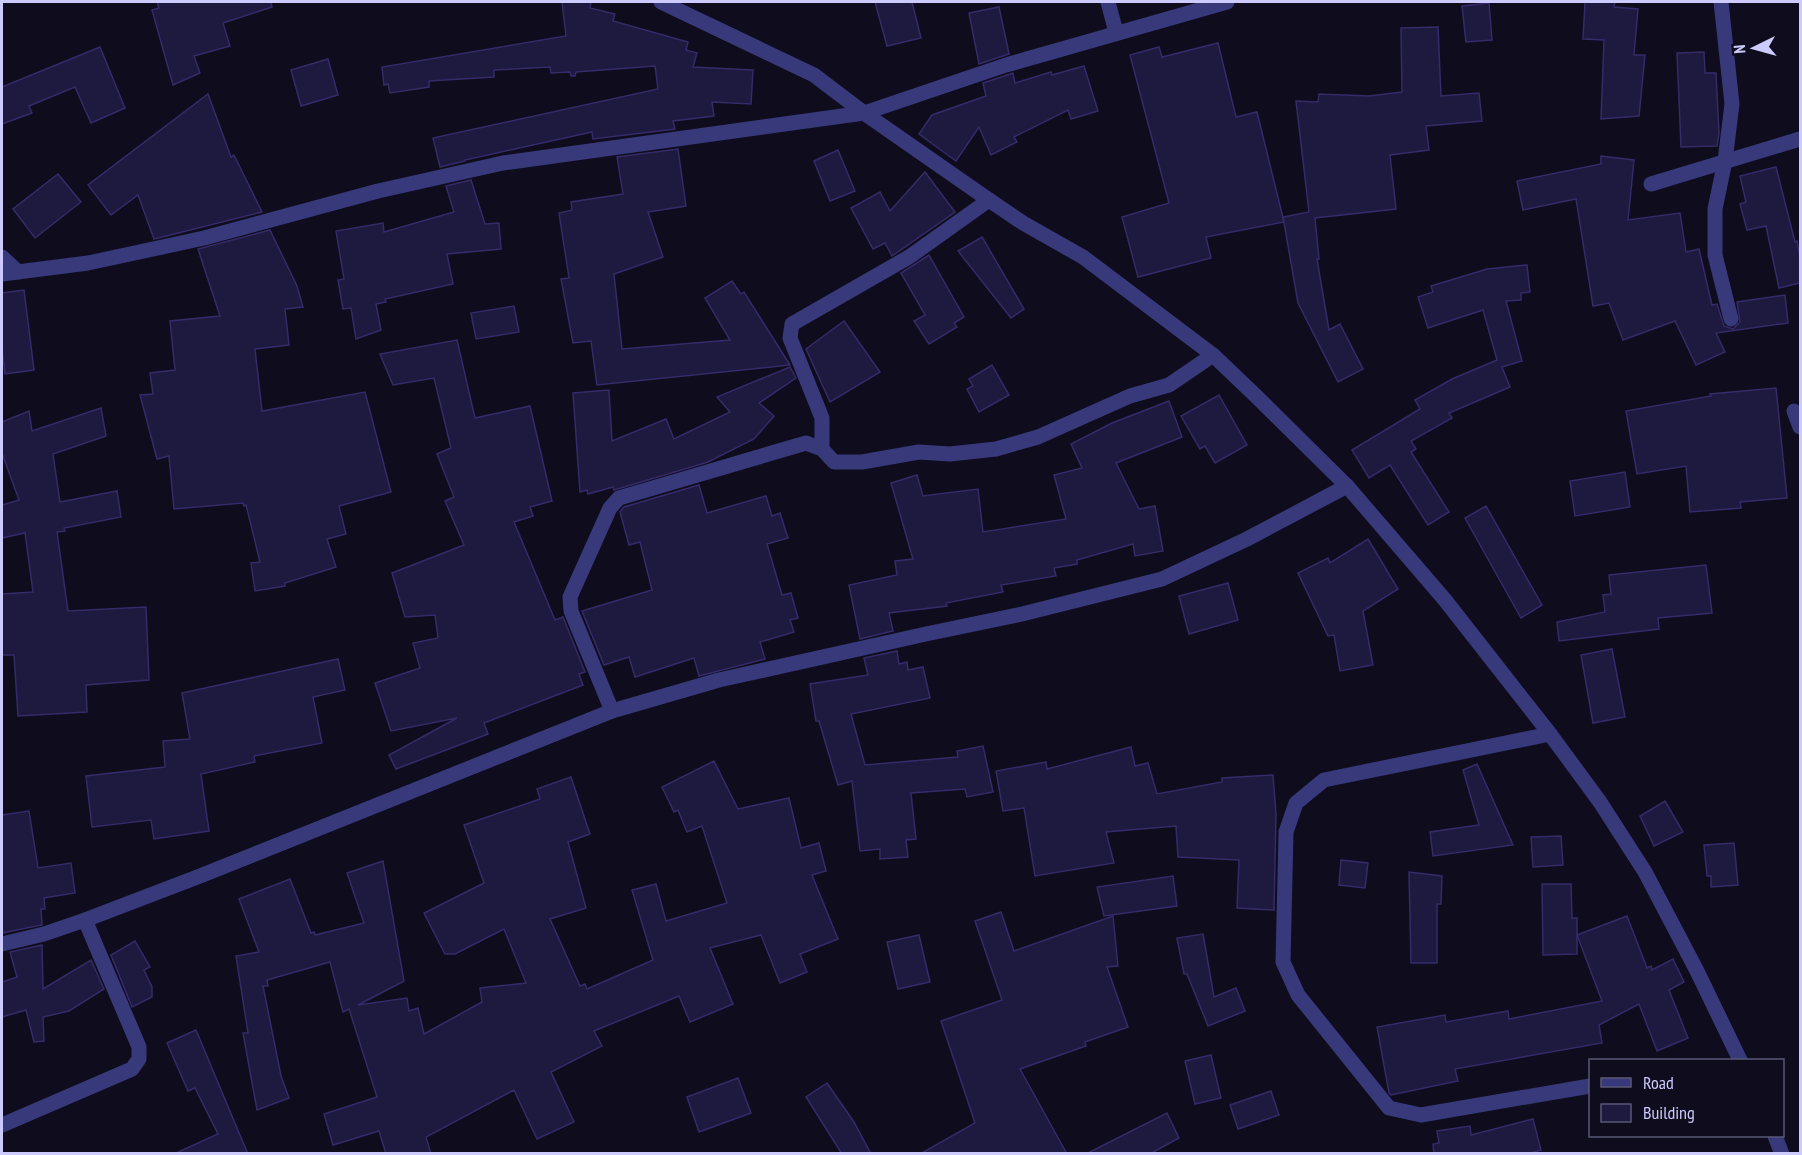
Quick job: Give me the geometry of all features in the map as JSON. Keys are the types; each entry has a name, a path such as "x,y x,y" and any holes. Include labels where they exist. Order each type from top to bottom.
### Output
{"street":[{"path":"661,2 814,75 988,200 1083,257 1213,355 1347,486 1445,600 1600,802 1645,872 1740,1059"},
{"path":"1108,2 1116,32"},
{"path":"2,274 88,263 194,240 378,191 503,163 864,113 1006,65 1227,2"},
{"path":"1721,2 1732,104 1725,161 1715,209 1715,255 1731,319"},
{"path":"1651,184 1800,139"},
{"path":"822,449 822,418 790,338 792,324 909,257 988,200"},
{"path":"2,257 18,272"},
{"path":"612,711 571,611 570,597 610,508 619,498 806,443 822,449 834,462 862,462 919,452 950,454 996,449 1038,437 1130,396 1169,385 1213,355"},
{"path":"1794,411 1800,427"},
{"path":"2,944 44,934 85,920 612,711 719,680 1022,614 1162,579 1247,539 1347,486"},
{"path":"1550,734 1324,780 1296,803 1286,832 1283,962 1298,995 1389,1108 1420,1115 1589,1086"},
{"path":"2,1125 132,1069 139,1059 139,1047 85,920"},
{"path":"1775,1137 1782,1154"}],"building":[{"path":"157,2 271,2 272,7 223,23 230,46 194,56 200,73 173,85 152,10 159,8"},
{"path":"562,2 591,2 590,8 615,14 613,21 688,42 686,50 697,53 693,67 753,70 751,104 712,102 714,116 673,121 675,129 593,139 592,132 440,167 433,138 658,89 655,66 576,72 575,76 571,76 570,72 551,73 550,67 494,70 494,77 429,81 429,87 390,93 388,84 384,85 382,67 566,36"},
{"path":"875,2 912,2 921,38 887,46"},
{"path":"1585,2 1615,2 1614,7 1638,9 1634,55 1645,55 1639,116 1601,119 1604,40 1583,39"},
{"path":"1489,3 1492,40 1466,42 1462,6"},
{"path":"999,7 1009,54 979,64 969,13"},
{"path":"1438,27 1441,96 1479,93 1482,121 1426,126 1429,150 1390,155 1396,209 1315,218 1319,259 1317,259 1329,330 1340,324 1363,369 1338,382 1298,303 1283,217 1309,212 1296,101 1318,102 1319,94 1369,96 1402,92 1401,28"},
{"path":"1218,43 1236,117 1257,112 1284,222 1206,237 1211,258 1138,277 1122,217 1169,203 1130,55 1159,47 1162,57"},
{"path":"100,47 125,108 91,123 75,87 29,106 32,113 2,124 2,87"},
{"path":"1704,52 1705,73 1716,73 1719,133 1717,146 1681,147 1677,53"},
{"path":"328,59 338,95 301,106 291,70"},
{"path":"1084,66 1098,111 1071,119 1068,110 1014,137 1017,142 991,155 979,127 956,161 919,134 932,115 986,96 983,83 1013,73 1015,83 1051,72 1052,75"},
{"path":"208,94 231,157 234,155 262,212 154,239 138,195 111,215 88,185"},
{"path":"678,149 686,206 648,212 663,257 614,274 622,349 730,340 705,298 732,281 741,294 744,292 790,365 597,385 591,341 573,343 561,279 569,278 559,213 572,210 571,202 623,194 617,157"},
{"path":"838,150 855,191 830,201 814,161"},
{"path":"1601,156 1634,160 1628,220 1680,213 1686,252 1699,249 1712,305 1717,304 1724,326 1733,329 1740,322 1737,302 1785,295 1788,323 1716,333 1725,352 1696,365 1675,321 1623,340 1609,303 1593,306 1576,199 1523,210 1517,181 1601,164"},
{"path":"1776,167 1800,257 1800,283 1779,288 1766,226 1747,230 1740,204 1746,202 1740,176"},
{"path":"925,172 955,212 892,256 885,243 873,249 851,208 880,192 890,211"},
{"path":"58,174 81,202 35,238 13,209"},
{"path":"471,180 485,224 499,223 501,249 447,254 453,284 385,299 386,302 376,304 381,330 356,339 351,308 343,309 338,280 344,279 336,231 383,223 384,232 454,212 446,186"},
{"path":"270,230 297,286 303,307 285,309 289,345 255,349 262,411 365,392 391,492 339,506 346,534 327,539 336,567 285,583 285,586 255,591 251,563 260,562 246,505 244,506 243,503 174,509 169,456 157,459 140,395 153,394 150,373 175,370 170,321 220,316 198,249"},
{"path":"982,237 1024,309 1011,318 958,251"},
{"path":"929,255 964,317 954,323 957,327 929,344 914,321 925,315 901,273"},
{"path":"1527,265 1530,292 1521,293 1521,300 1506,301 1522,361 1502,367 1510,387 1449,413 1452,418 1411,441 1416,449 1411,452 1449,512 1428,525 1390,465 1369,478 1352,450 1420,409 1415,400 1452,379 1497,360 1483,310 1428,328 1418,297 1433,292 1431,286 1487,269"},
{"path":"24,290 34,370 5,374 2,348 2,293"},
{"path":"514,306 519,332 476,339 471,313"},
{"path":"844,321 880,372 830,402 806,349"},
{"path":"457,340 475,418 530,406 552,501 530,507 533,516 514,522 555,620 563,617 585,672 579,674 583,685 484,723 488,734 396,769 389,755 457,718 391,731 375,683 420,668 413,643 438,638 435,615 405,617 392,573 464,545 445,501 454,497 437,454 451,448 434,378 393,385 380,354"},
{"path":"992,365 1009,395 979,412 967,389 973,386 969,379"},
{"path":"790,367 796,378 759,403 774,416 754,439 708,462 614,490 613,487 588,494 587,490 580,492 573,393 609,390 612,441 666,419 674,439 730,412 717,397"},
{"path":"1776,388 1787,498 1740,502 1741,508 1690,512 1686,466 1637,474 1626,411 1711,396 1710,394"},
{"path":"1219,395 1247,445 1215,463 1205,446 1200,449 1181,416"},
{"path":"1169,401 1182,437 1116,463 1139,509 1155,506 1163,551 1135,556 1133,544 1077,560 1077,564 1054,568 1056,576 1001,585 1003,592 946,603 947,606 889,613 893,631 860,639 849,585 897,575 895,561 913,559 891,483 917,475 923,496 978,489 983,532 1066,519 1054,475 1082,468 1071,444 1112,423"},
{"path":"101,408 106,436 53,454 60,502 117,491 121,517 64,528 65,531 57,532 68,611 146,607 149,680 86,685 87,712 18,716 14,655 2,655 2,594 33,592 25,533 2,538 2,505 19,500 2,453 2,422 29,411 32,431"},
{"path":"1625,472 1630,507 1575,516 1570,481"},
{"path":"699,485 707,513 766,496 772,516 780,513 788,538 767,544 782,595 791,593 798,618 790,620 794,632 760,642 765,659 699,676 694,658 635,677 629,657 604,665 582,611 652,590 640,542 629,545 620,512 624,507"},
{"path":"1486,506 1542,605 1521,618 1465,518"},
{"path":"1368,539 1398,589 1363,611 1373,665 1340,671 1334,635 1328,636 1298,573 1328,558 1330,563"},
{"path":"1706,565 1712,613 1658,618 1659,629 1559,641 1557,622 1605,612 1603,595 1611,594 1609,575"},
{"path":"1228,583 1238,620 1189,634 1179,596"},
{"path":"1612,649 1625,717 1593,723 1581,655"},
{"path":"897,651 899,664 907,662 908,670 923,667 930,698 851,714 865,765 958,757 957,751 983,746 993,792 967,797 965,789 911,793 916,839 906,840 908,857 880,859 880,849 860,851 852,781 838,785 819,721 816,721 810,684 868,675 864,658"},
{"path":"338,659 345,690 313,697 322,743 254,756 255,762 201,774 209,831 154,839 151,820 92,827 86,776 165,767 163,741 190,739 182,693"},
{"path":"1131,747 1135,766 1148,763 1157,794 1222,782 1222,778 1273,775 1276,814 1274,910 1237,908 1239,860 1178,857 1176,826 1106,832 1114,863 1035,876 1024,808 1003,811 996,771 1046,762 1047,769"},
{"path":"714,761 738,809 789,798 801,848 819,843 826,871 812,875 838,939 800,954 807,972 780,983 761,935 710,948 733,1004 690,1022 679,996 594,1031 602,1046 551,1072 574,1122 537,1139 514,1090 426,1137 431,1154 386,1154 379,1131 333,1145 324,1114 377,1097 349,1009 343,1012 330,962 267,980 268,986 263,986 281,1076 289,1098 257,1110 243,1033 248,1033 236,956 259,952 239,899 290,879 311,933 314,932 315,935 364,923 347,873 383,861 404,981 358,1005 407,998 409,1011 418,1008 424,1034 482,1002 480,988 526,983 504,929 455,954 445,954 424,913 484,883 464,825 540,799 537,789 571,777 590,834 568,842 586,908 550,919 580,986 585,984 587,989 653,960 632,890 656,884 666,921 727,903 702,826 687,832 678,810 674,812 662,787"},
{"path":"1477,764 1513,845 1433,856 1430,832 1479,825 1463,770"},
{"path":"1665,801 1683,832 1654,846 1640,816"},
{"path":"29,811 38,868 71,863 75,893 44,898 45,909 41,909 42,925 2,933 2,815"},
{"path":"1561,836 1563,865 1533,867 1531,837"},
{"path":"1734,843 1738,885 1711,887 1711,876 1707,876 1704,845"},
{"path":"1341,860 1368,863 1365,888 1339,885"},
{"path":"1409,872 1442,876 1441,904 1437,904 1437,963 1411,963"},
{"path":"1173,876 1177,906 1104,916 1097,887"},
{"path":"1542,884 1571,884 1572,918 1577,918 1577,954 1543,955"},
{"path":"1001,912 1014,951 1113,916 1118,966 1107,967 1128,1027 1085,1042 1086,1046 1020,1069 1067,1154 920,1154 975,1123 941,1021 1002,1000 975,921"},
{"path":"1627,916 1647,968 1651,966 1652,970 1673,959 1684,982 1669,990 1688,1038 1657,1051 1639,1004 1599,1025 1602,1043 1455,1069 1458,1081 1391,1095 1389,1093 1377,1027 1445,1015 1446,1022 1508,1011 1509,1019 1602,1001 1577,935"},
{"path":"1203,934 1214,997 1236,988 1245,1011 1208,1026 1187,974 1184,974 1177,938"},
{"path":"919,935 930,982 898,989 887,942"},
{"path":"135,941 150,967 144,970 152,987 152,997 132,1007 111,955"},
{"path":"42,945 43,989 91,960 104,989 69,1011 43,1017 44,1041 34,1042 26,1010 2,1017 2,982 17,977 10,952"},
{"path":"196,1030 248,1154 174,1154 218,1134 195,1088 188,1091 167,1043"},
{"path":"1211,1055 1221,1098 1195,1104 1185,1061"},
{"path":"738,1078 751,1113 699,1132 687,1097"},
{"path":"827,1083 854,1122 871,1154 842,1154 806,1097"},
{"path":"1271,1091 1279,1115 1238,1129 1230,1105"},
{"path":"1167,1113 1179,1138 1150,1154 1086,1154"},
{"path":"1533,1119 1541,1150 1527,1154 1434,1154 1433,1144 1439,1143 1437,1131 1470,1126 1471,1135"}]}
